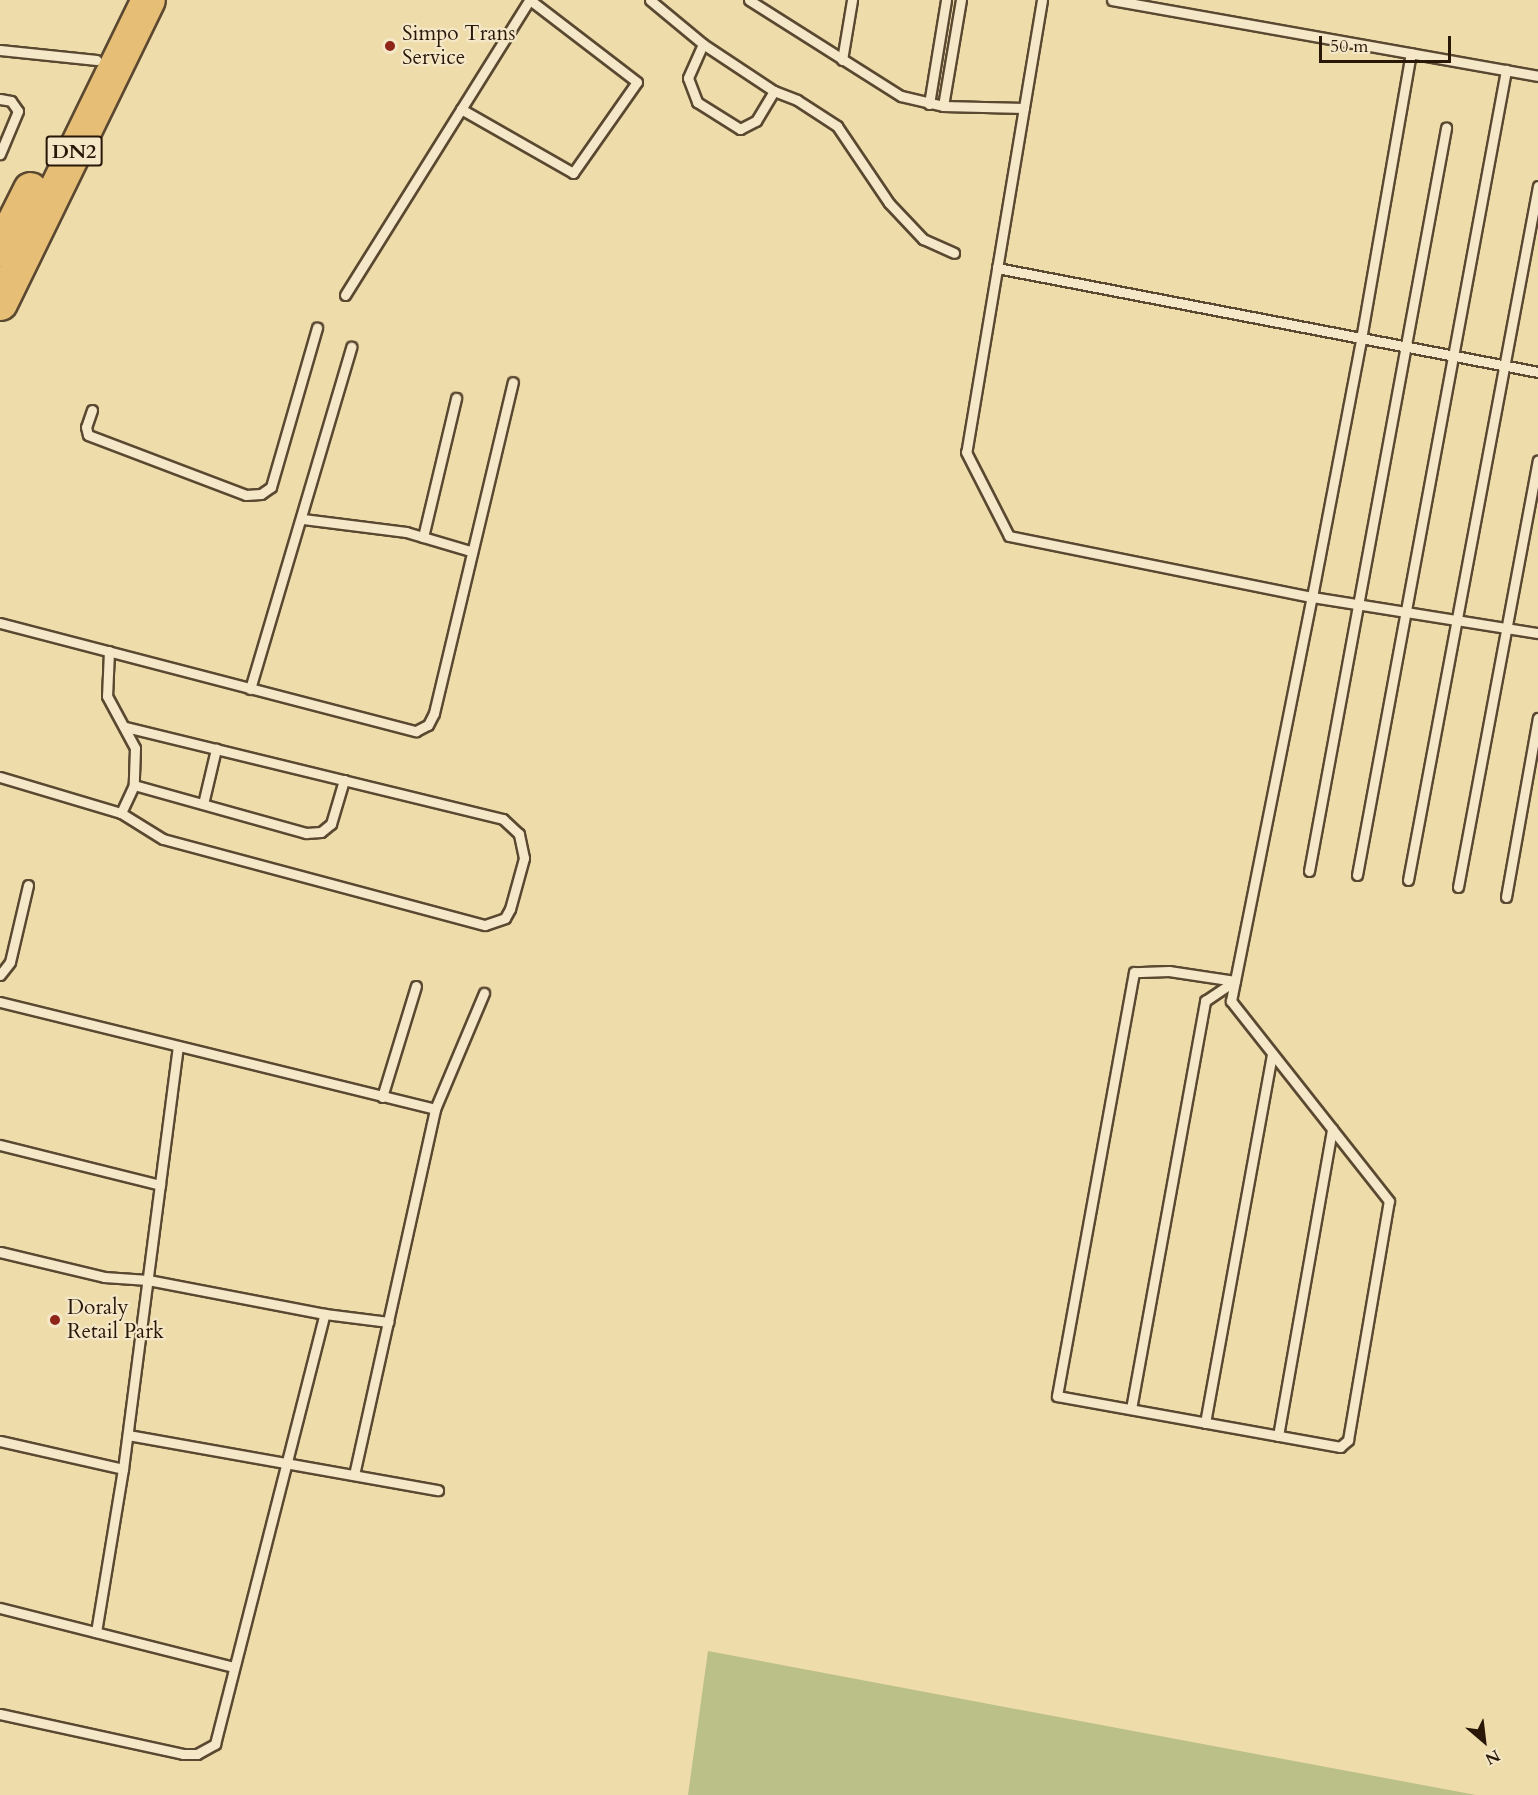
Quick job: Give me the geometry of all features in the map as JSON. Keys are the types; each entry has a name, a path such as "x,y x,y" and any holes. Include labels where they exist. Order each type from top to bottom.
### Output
{"highway":[{"name":"DN2","path":"0,249 125,0"},
{"name":"DN2","path":"0,303 148,0"}],"lane":[{"path":"345,295 461,109 529,0 637,82 573,173 461,109"},
{"path":"650,0 703,44 774,91 797,100 837,126 889,203 923,239 954,253"},
{"path":"842,60 852,0"},
{"path":"929,104 946,0"},
{"path":"943,106 961,0"},
{"path":"1042,0 966,452 1009,536 1312,597 1538,633"},
{"path":"1112,0 1142,3 1538,76"},
{"path":"752,1 901,96 943,106 1024,108"},
{"path":"703,44 688,78 697,102 740,129 756,121 774,91"},
{"path":"0,51 96,60"},
{"path":"1234,981 1169,970 1134,972 1057,1396 1340,1447 1348,1440 1389,1201 1230,1001 1312,597 1362,339 1411,53"},
{"path":"1357,875 1408,612 1506,70"},
{"path":"0,99 11,100 18,111 0,154"},
{"path":"1309,871 1360,605 1404,346 1446,128"},
{"path":"1408,880 1538,186"},
{"path":"997,268 1538,372"},
{"path":"92,410 86,427 88,435 246,495 261,494 271,487 317,328"},
{"path":"250,689 303,519 351,347"},
{"path":"0,623 416,731 428,725 513,382"},
{"path":"423,537 456,398"},
{"path":"1458,887 1538,460"},
{"path":"303,519 423,537 470,551"},
{"path":"108,651 107,696 135,748 134,785 121,813"},
{"path":"1506,897 1538,718"},
{"path":"0,777 121,813 174,842 485,925 505,918 524,858 519,834 503,819 125,727"},
{"path":"203,804 216,749"},
{"path":"134,785 306,832 321,832 331,824 344,780"},
{"path":"0,975 10,962 28,885"},
{"path":"1131,1409 1205,1001 1234,981"},
{"path":"382,1097 416,986"},
{"path":"354,1475 435,1109 484,993"},
{"path":"0,1002 435,1109"},
{"path":"96,1632 128,1435 178,1047"},
{"path":"1205,1423 1272,1054"},
{"path":"1278,1436 1332,1129"},
{"path":"0,1145 160,1185"},
{"path":"0,1252 104,1277 148,1280 325,1314 388,1322"},
{"path":"0,1714 196,1754 215,1744 285,1463 325,1314"},
{"path":"128,1435 438,1490"},
{"path":"0,1442 123,1469"},
{"path":"0,1608 234,1668"}],"green space":[{"path":"708,1651 989,1704 1476,1795 688,1795"}],"place":[{"name":"Simpo Trans Service","path":"390,46"},
{"name":"Doraly Retail Park","path":"55,1320"}]}
